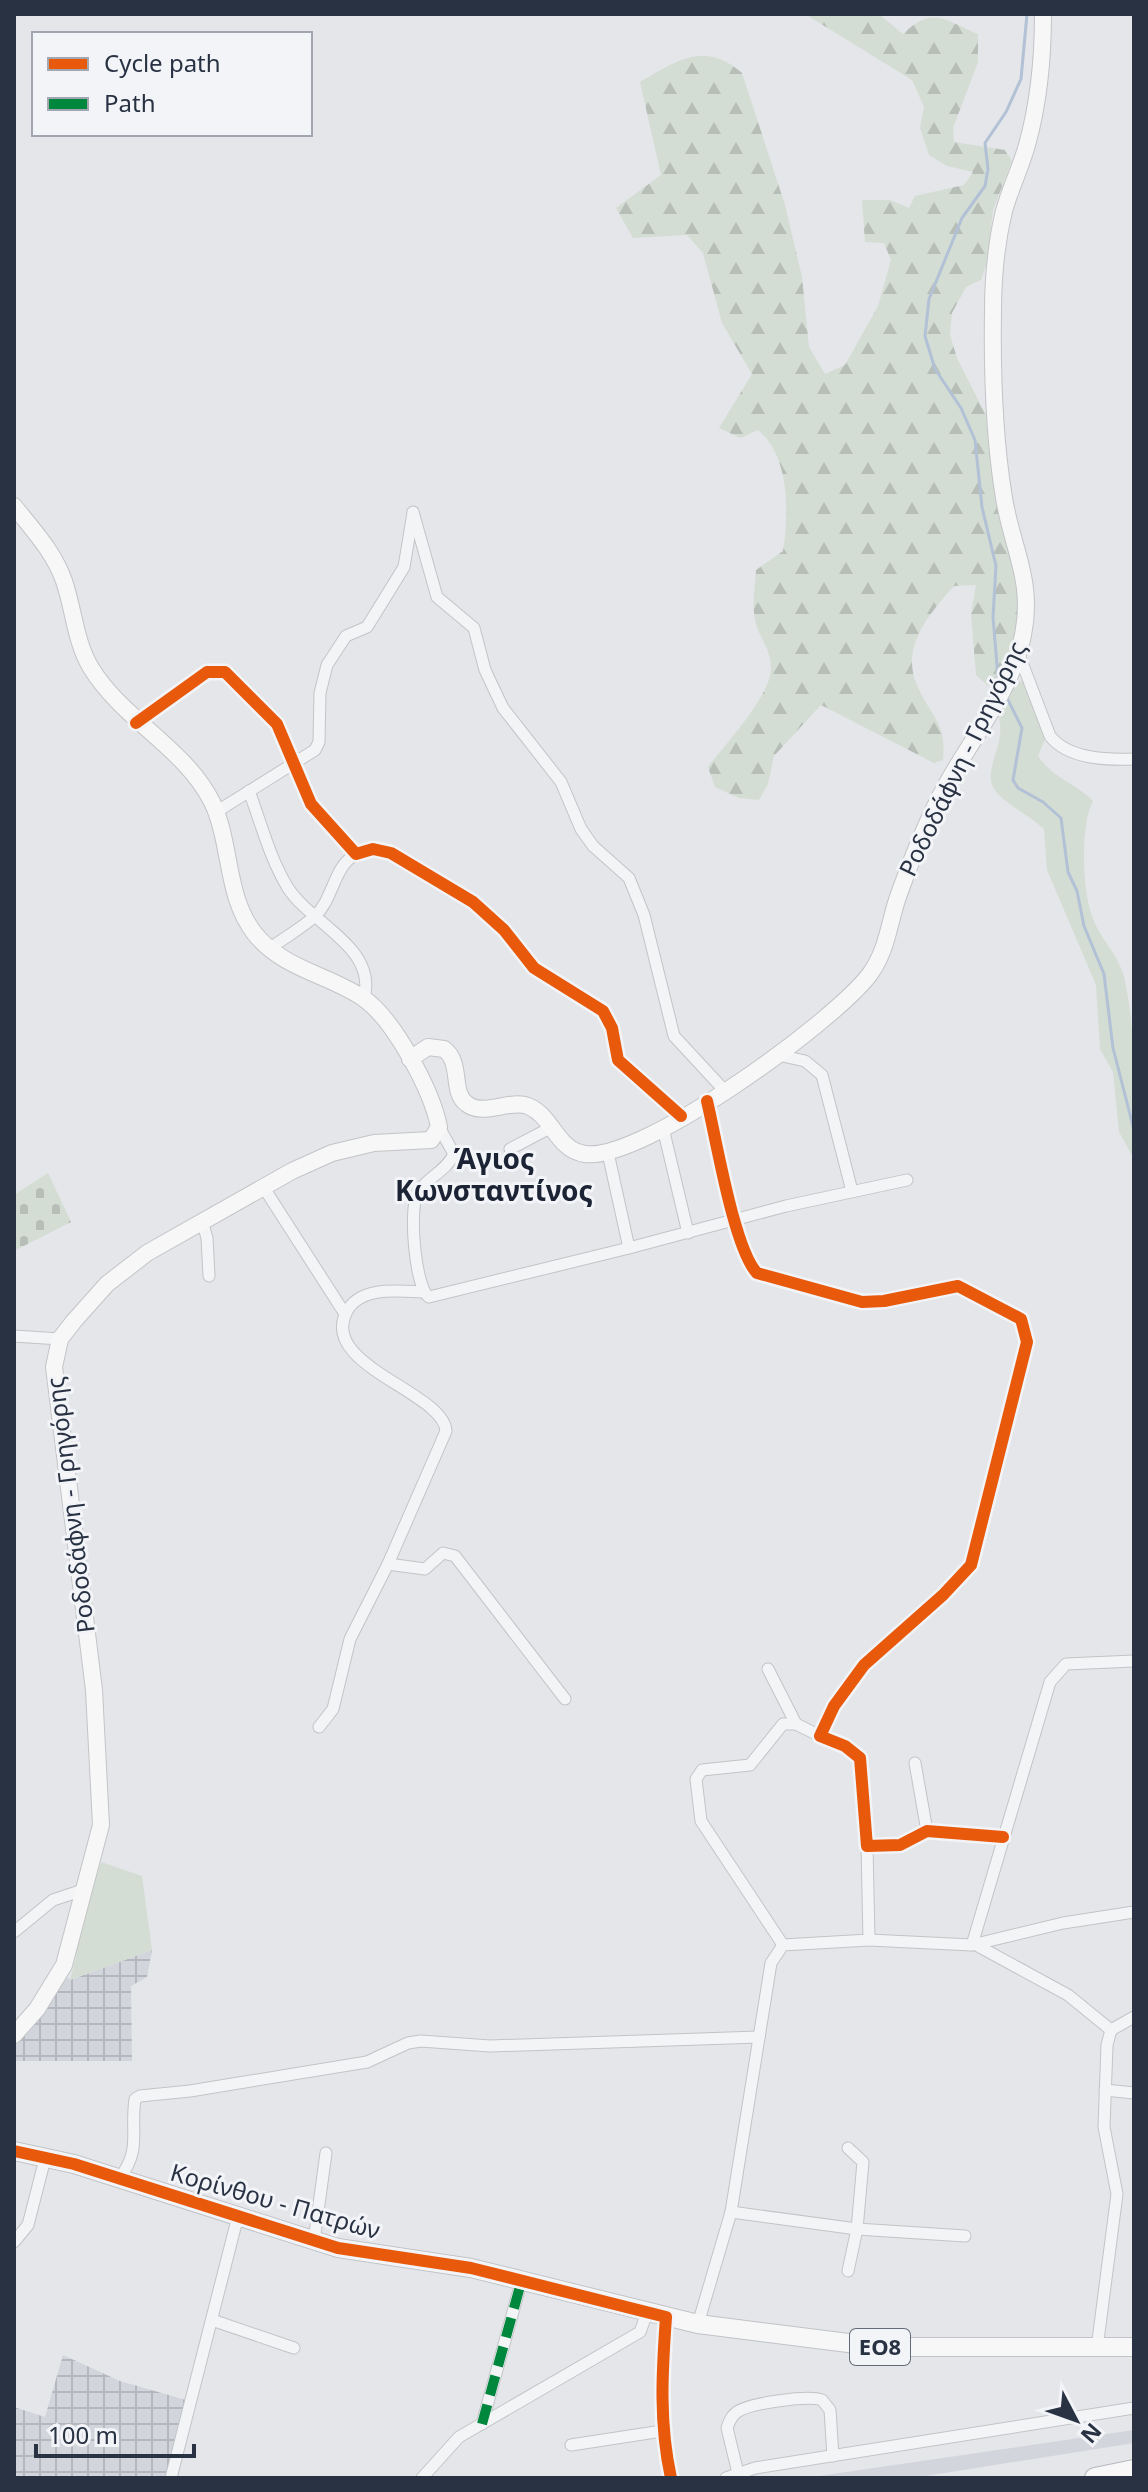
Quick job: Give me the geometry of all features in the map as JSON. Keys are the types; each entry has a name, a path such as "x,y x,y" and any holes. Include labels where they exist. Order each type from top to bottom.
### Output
{"highway":[{"path":"1095,2478 1134,2470"}],"main road":[{"name":"Ροδοδάφνη - Γρηγόρης","path":"608,1153 663,1128 778,1055 828,1018 871,972 882,952 899,892 931,816 1018,652 1025,620 1026,582 1001,477 992,379 994,276 1005,209 1035,112 1043,56 1043,14"},
{"path":"14,506 57,565 83,652 91,668 136,723 187,765 216,812 237,901 252,930 269,949 364,998 383,1018 410,1059 430,1098 439,1127 431,1140 421,1143 374,1143 332,1153 202,1221 125,1269 60,1339"},
{"path":"410,1059 428,1047 444,1049 455,1062 462,1098 467,1104 482,1109 522,1104 536,1111 574,1151 608,1153"},
{"name":"Ροδοδάφνη - Γρηγόρης","path":"14,2035 37,2009 60,1974 98,1848 101,1786 92,1675 54,1367 60,1339"},
{"name":"Κορίνθου - Πατρών","path":"14,2151 46,2155 314,2241 364,2254 464,2267 522,2279 698,2324 858,2345 1134,2347"}],"street":[{"path":"216,812 315,750 319,742 321,678 333,652 346,636 367,627 404,567 413,512 437,597 474,628 485,670 503,708 561,782 581,829 593,846 629,878 644,915 674,1036 724,1090"},
{"path":"1018,652 1050,736 1057,745 1069,753 1134,759"},
{"path":"136,723 207,672 220,670 277,724 317,813 356,854"},
{"path":"249,791 284,881 294,897 346,945 364,969 368,984 364,998"},
{"path":"269,949 316,916 327,901 341,866 356,854 373,849 391,853 473,902 504,930 534,968 603,1011 612,1028 618,1060 681,1116"},
{"path":"778,1055 805,1061 822,1075 852,1191"},
{"path":"707,1101 748,1261 763,1276 875,1303 958,1286 1021,1319 1027,1336 971,1565 943,1595 864,1665 834,1706 820,1736"},
{"path":"422,1292 414,1203 423,1186 448,1165 454,1154 439,1127"},
{"path":"510,1149 550,1128"},
{"path":"663,1128 688,1233"},
{"path":"608,1153 629,1248"},
{"path":"319,1727 333,1709 350,1639 388,1564 442,1442 446,1422 427,1402 401,1390 367,1363 351,1345 345,1332 345,1314 352,1303 366,1295 422,1292 437,1297 852,1191 907,1180"},
{"path":"264,1188 345,1314"},
{"path":"202,1221 207,1238 209,1276"},
{"path":"14,1336 60,1339"},
{"path":"388,1564 425,1569 443,1553 455,1556 565,1699"},
{"path":"975,1946 1003,1837 1055,1672 1066,1664 1083,1661 1134,1661"},
{"path":"768,1669 796,1724 845,1746 860,1758 867,1846 869,1940"},
{"path":"783,1945 701,1821 696,1779 702,1770 750,1765 778,1728 796,1724"},
{"path":"915,1763 927,1831"},
{"path":"867,1846 900,1845 927,1831 1003,1837"},
{"path":"14,1932 53,1900 86,1889"},
{"path":"783,1945 869,1940 975,1946 1063,1923 1134,1912"},
{"path":"698,2324 731,2212 771,1963 783,1945"},
{"path":"975,1946 1068,1995 1111,2030"},
{"path":"1111,2030 1134,2017"},
{"path":"1097,2348 1117,2194 1104,2127 1111,2030"},
{"path":"119,2179 135,2156 132,2118 135,2099 140,2096 190,2091 367,2062 408,2043 421,2041 490,2046 759,2037"},
{"path":"1105,2090 1134,2093"},
{"path":"848,2148 863,2162 857,2229 848,2271"},
{"path":"314,2241 326,2153"},
{"path":"14,2242 28,2225 46,2155"},
{"path":"731,2212 857,2229 965,2236"},
{"path":"171,2478 238,2216"},
{"path":"482,2424 522,2279"},
{"path":"422,2478 459,2437 640,2332 647,2313"},
{"path":"666,2317 662,2431 671,2478"},
{"path":"212,2320 294,2348"},
{"path":"738,2473 727,2428 735,2413 746,2408 808,2397 822,2400 830,2410 833,2456"},
{"path":"726,2478 738,2473 833,2456 1134,2408"},
{"path":"571,2445 662,2431"}],"shaded area":[{"path":"152,1950 147,1977 131,1986 132,2061 14,2061 14,2040 68,1977 70,1980"},
{"path":"63,2355 120,2381 186,2400 170,2478 14,2478 14,2407 45,2417"},
{"path":"1134,2430 1134,2443 913,2478 805,2478"}],"green space":[{"path":"805,14 879,14 903,34 923,20 939,18 978,34 978,62 953,128 954,142 1005,150 1012,161 993,210 987,262 981,280 966,287 952,313 950,335 957,358 991,425 1021,601 1010,655 999,680 988,686 976,675 971,614 976,585 954,586 920,631 912,657 913,671 922,696 940,728 943,760 934,763 821,705 774,756 768,784 759,800 739,798 715,787 708,767 756,705 769,678 770,660 755,620 754,595 756,570 783,551 786,503 782,470 769,441 758,430 741,438 719,428 752,374 722,323 703,253 687,235 633,238 616,208 661,175 640,82 691,57 703,56 728,63 742,73 785,205 802,277 809,347 825,374 845,365 878,306 891,260 884,243 865,242 862,200 890,200 909,208 915,196 964,185 973,172 947,166 929,155 920,128 924,107 912,80"},
{"path":"1020,681 1027,683 1046,737 1038,756 1051,770 1093,801 1084,841 1086,890 1096,925 1119,963 1129,1003 1133,1048 1134,1159 1119,1132 1113,1072 1100,1049 1096,985 1047,870 1044,829 1005,801 991,782 1000,734 997,712 1009,688"},
{"path":"48,1173 71,1222 14,1251 14,1195"},
{"path":"101,1862 142,1876 152,1950 70,1980 76,1942"}],"waterway":[{"path":"998,678 993,617 996,566 982,507 975,440 961,408 935,369 925,336 929,299 962,218 985,186 988,169 985,143 1006,112 1021,79 1027,14"},
{"path":"1007,698 1022,728 1013,780 1018,788 1043,802 1061,818 1068,872 1077,891 1084,926 1104,974 1113,1048 1134,1130"}],"marked path":[{"path":"482,2424 522,2279"}],"cycle path":[{"path":"136,723 207,672 225,672 277,724 311,804 356,854 373,849 391,853 473,902 504,930 534,968 603,1011 612,1028 618,1060 681,1116"},
{"path":"707,1101 733,1218 757,1273 862,1302 884,1301 958,1286 1021,1319 1027,1342 971,1565 943,1595 864,1665 834,1706 820,1736 845,1746 860,1758 867,1846 900,1845 927,1831 1003,1837"},
{"path":"14,2151 74,2164 338,2248 471,2268 666,2317 663,2418 671,2478"}],"district":[{"name":"Άγιος Κωνσταντίνος","path":"494,1175"}]}
